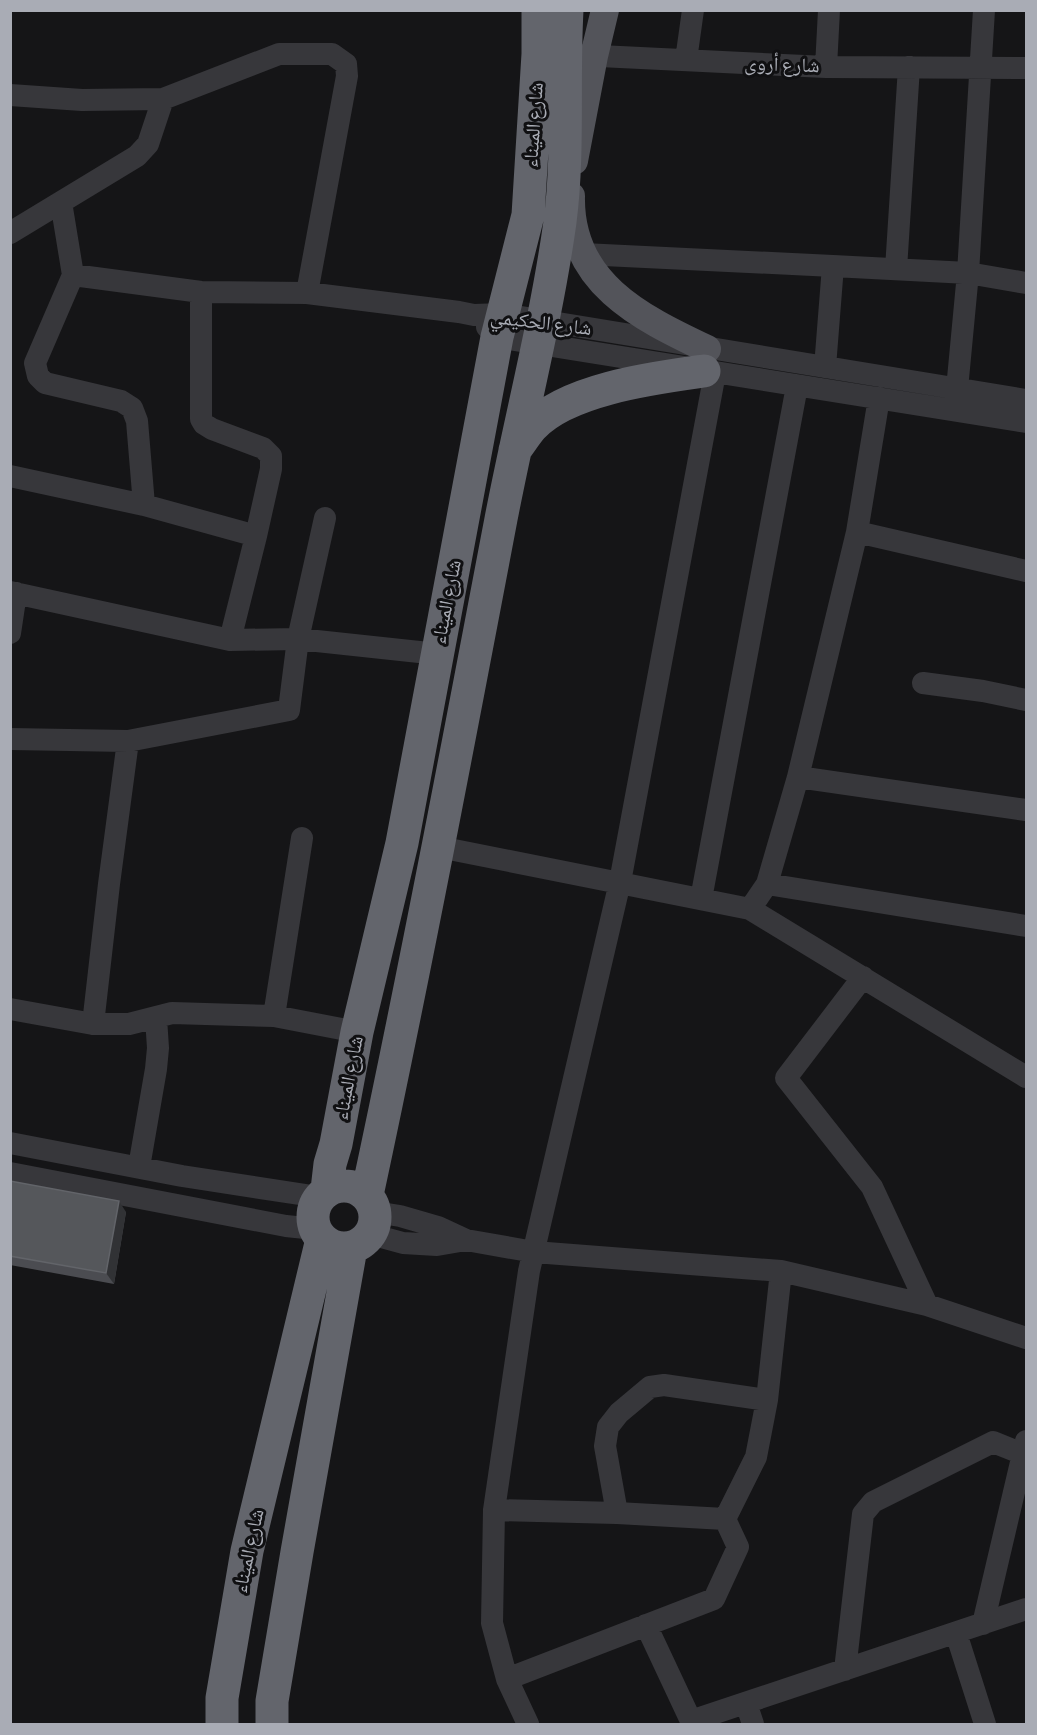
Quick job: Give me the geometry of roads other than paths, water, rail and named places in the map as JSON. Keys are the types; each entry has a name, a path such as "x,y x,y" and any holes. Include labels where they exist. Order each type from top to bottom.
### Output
{"highway":[{"name":"شارع الميناء","path":"273,1725 272,1701 297,1551 343,1218 330,1164 336,1144 357,1032 402,843 438,654 491,322 528,215 566,55 538,10"},
{"name":"شارع الميناء","path":"222,1725 222,1698 247,1551 343,1218 439,847 560,221 564,168 567,10"},
{"path":"514,451 532,426 564,405 602,390 708,364"}],"main road":[{"name":"شارع الميناء","path":"560,221 572,176 566,55 605,10"},
{"path":"572,176 571,211 574,232 592,270 609,290 632,309 668,330 708,364"}],"street":[{"path":"686,60 693,10"},
{"path":"826,67 829,10"},
{"path":"957,389 968,273 984,10"},
{"path":"10,95 82,100 163,99 279,54 332,54 346,64 347,76 307,293"},
{"name":"شارع أروى","path":"566,55 826,67 1026,68"},
{"path":"896,269 909,68"},
{"path":"10,233 137,156 148,144 163,99"},
{"path":"61,202 73,275 35,363 38,376 45,382 121,401 132,408 137,421 144,504"},
{"path":"583,254 968,273 1026,283"},
{"path":"825,367 833,266"},
{"name":"شارع الحكيمي","path":"73,275 201,292 307,293 459,312 491,322 708,364 797,386 1026,422"},
{"path":"201,292 201,419 212,429 263,448 271,456 271,469 230,640"},
{"path":"528,1725 507,1678 492,1623 494,1510 527,1282 620,882 708,364"},
{"name":"شارع الحكيمي","path":"708,364 825,367 1026,400"},
{"path":"701,899 797,386"},
{"path":"750,909 767,884 798,777 857,532 879,398"},
{"path":"10,476 144,504 256,536"},
{"path":"10,739 128,741 289,710 298,639 326,518"},
{"path":"857,532 1026,571"},
{"path":"10,633 13,593 230,640 298,639 438,654"},
{"path":"923,683 983,691 1026,700"},
{"path":"93,1024 128,741"},
{"path":"798,777 1026,810"},
{"path":"274,1016 302,838"},
{"path":"439,847 750,909 1026,1077"},
{"path":"767,884 1026,926"},
{"path":"863,977 786,1078 872,1187 927,1305"},
{"path":"10,1009 93,1024 129,1024 172,1013 274,1016 357,1032"},
{"path":"139,1167 156,1069 158,1048 156,1018"},
{"path":"10,1143 182,1176 343,1218"},
{"path":"10,1173 286,1226 343,1218 400,1216 438,1227 466,1240 534,1252 781,1271 927,1305 1026,1338"},
{"path":"725,1519 756,1457 767,1400 781,1271"},
{"path":"616,1513 605,1446 608,1427 619,1413 650,1387 664,1385 767,1400"},
{"path":"845,1670 863,1514 873,1502 993,1442 1025,1447 983,1624"},
{"path":"494,1510 725,1519"},
{"path":"507,1678 714,1599 738,1547 725,1519"},
{"path":"646,1625 691,1721 1026,1610"},
{"path":"956,1633 985,1725"},
{"path":"746,1702 753,1725"}]}
